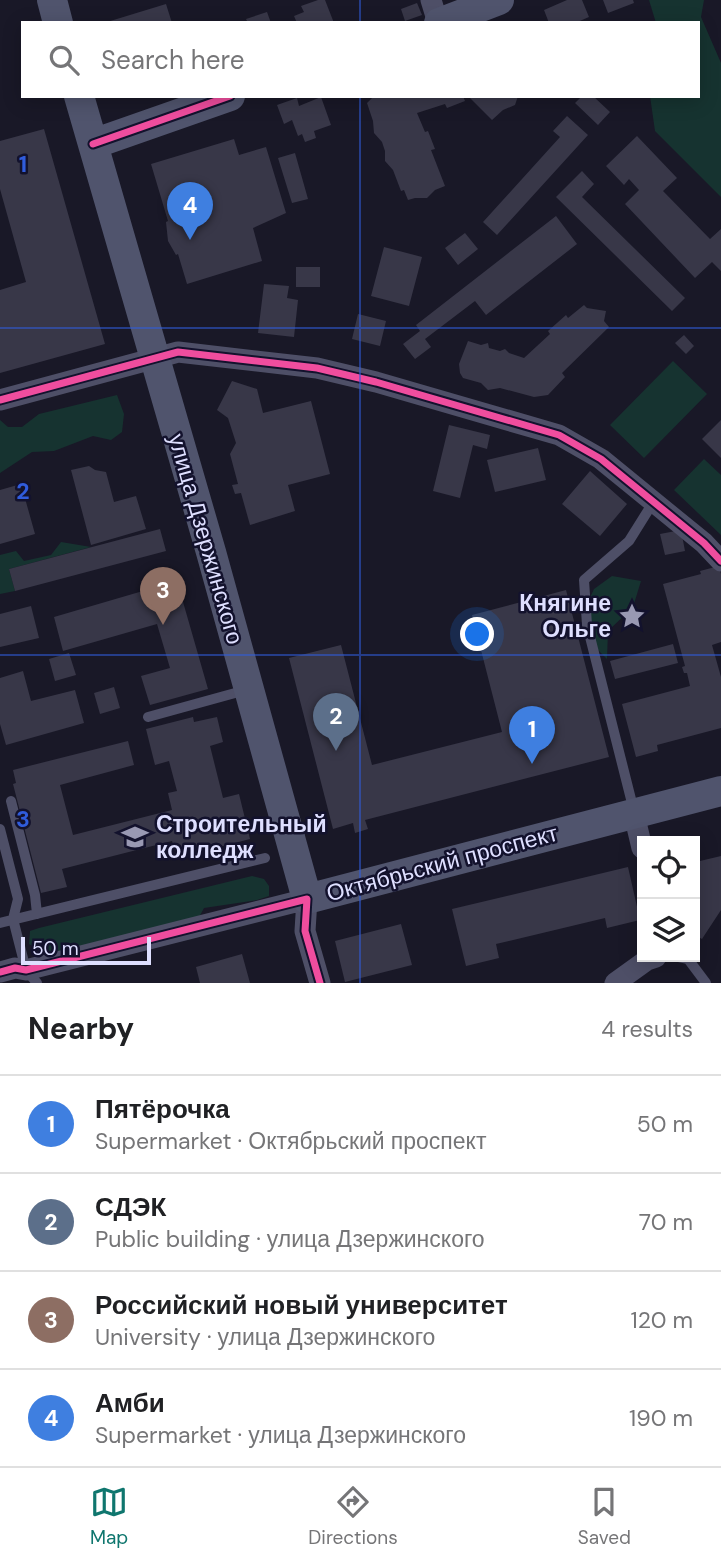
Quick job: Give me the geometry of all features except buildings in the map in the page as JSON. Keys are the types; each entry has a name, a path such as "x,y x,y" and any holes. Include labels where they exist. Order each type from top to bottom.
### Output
{"main road":[{"path":"52,0 57,21"},
{"path":"443,21 499,0"},
{"name":"улица Дзержинского","path":"80,98 307,899"},
{"path":"93,144 224,98"},
{"name":"Октябрьский проспект","path":"307,899 721,791"}],"street":[{"path":"431,0 437,21"},
{"path":"0,400 178,352 317,368 376,382 559,435 601,459 654,500 721,561"},
{"path":"634,814 639,836"},
{"name":"Октябрьский проспект","path":"0,972 15,968 32,977 307,899"},
{"name":"улица Дзержинского","path":"307,899 305,931 320,983"},
{"path":"615,983 644,962"}],"lane":[{"path":"634,814 587,625 584,580 629,541 654,500"},
{"path":"148,717 249,689"},
{"path":"11,801 36,895 37,914"},
{"path":"0,829 19,899 13,919 32,977"},
{"path":"0,923 265,858"},
{"path":"690,962 706,983"}],"green space":[{"path":"649,0 704,0 701,17 721,63 721,197 655,131 650,98 700,98 700,21 655,21"},
{"path":"673,361 707,394 644,458 610,425"},
{"path":"117,395 124,414 122,432 111,440 93,436 54,451 32,452 0,473 0,420 8,427 22,427 39,414"},
{"path":"704,459 721,475 721,535 674,490"},
{"path":"61,542 91,547 9,569 15,591 0,594 0,555 16,551 24,561 51,555"},
{"path":"612,576 641,581 633,607 608,631 607,659 597,649 590,623 589,600 594,589"},
{"path":"252,876 264,879 269,886 269,896 204,908 196,923 51,959 29,944 30,931 39,928"}],"cycle path":[{"path":"93,144 224,98"},
{"path":"0,400 178,352 317,368 376,382 559,435 601,459 704,543 721,561"},
{"path":"0,972 15,968 26,970 307,899 305,931 320,983"}],"place":[{"name":"Амби","path":"190,240"},
{"name":"Княгине Ольге","path":"632,616"},
{"name":"Российский новый университет","path":"163,625"},
{"name":"СДЭК","path":"336,751"},
{"name":"Пятёрочка","path":"532,764"},
{"name":"Строительный колледж","path":"135,837"}]}
